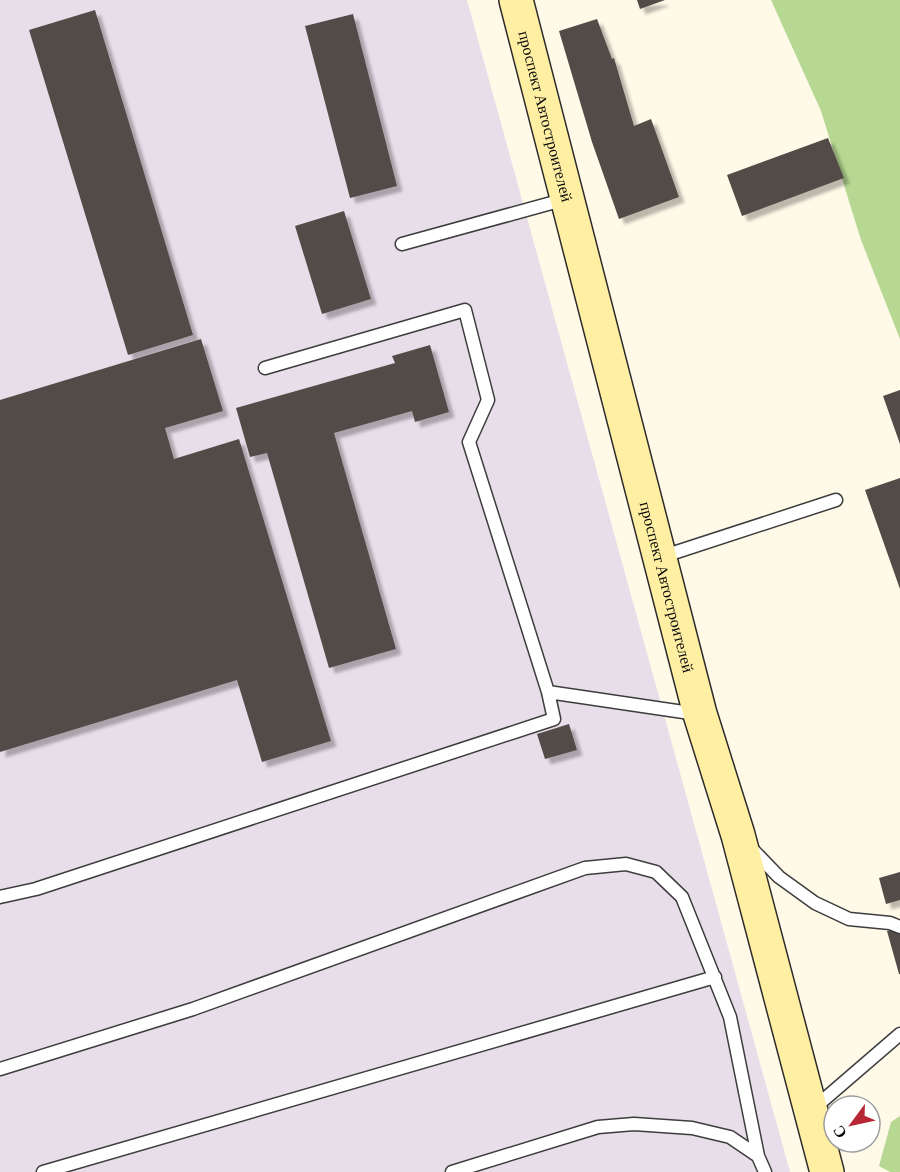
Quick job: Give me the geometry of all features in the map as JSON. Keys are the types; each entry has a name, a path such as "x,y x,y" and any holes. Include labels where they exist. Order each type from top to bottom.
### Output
{"main road":[{"name":"проспект Автостроителей","path":"516,0 700,714 738,835 827,1172"}],"lane":[{"path":"402,244 568,198"},
{"path":"0,897 36,889 554,719 548,692 469,442 488,400 465,310 265,368"},
{"path":"660,557 836,500"},
{"path":"548,692 700,714"},
{"path":"738,835 779,877 816,903 849,919 890,923 900,927"},
{"path":"0,1069 193,1009 585,868 626,864 656,872 682,897 730,1017 758,1156 765,1172"},
{"path":"44,1172 715,977"},
{"path":"812,1110 900,1034"},
{"path":"452,1172 598,1127 634,1124 692,1128 730,1137 758,1156"}],"shaded area":[{"path":"0,0 467,0 790,1172 0,1172"}],"green space":[{"path":"771,0 900,0 900,339 861,240 821,111"},
{"path":"900,1116 900,1172 890,1172 879,1166 891,1122"}],"building":[{"path":"637,0 665,0 640,9"},
{"path":"95,10 193,335 128,355 29,30"},
{"path":"353,14 397,186 350,198 305,26"},
{"path":"597,19 612,59 614,58 634,126 651,119 679,197 619,219 592,142 559,31"},
{"path":"828,138 844,178 742,216 727,175"},
{"path":"344,211 371,299 322,314 295,226"},
{"path":"201,339 223,411 165,428 174,459 239,439 331,741 262,762 237,680 0,752 0,400"},
{"path":"430,345 449,412 415,422 412,411 334,433 396,649 329,668 267,453 250,457 236,408 395,363 392,356"},
{"path":"900,390 900,444 883,396"},
{"path":"900,478 900,589 865,490"},
{"path":"569,724 577,750 545,759 537,734"},
{"path":"900,872 900,900 886,904 879,878"},
{"path":"900,928 900,974 899,974 887,931"}]}
